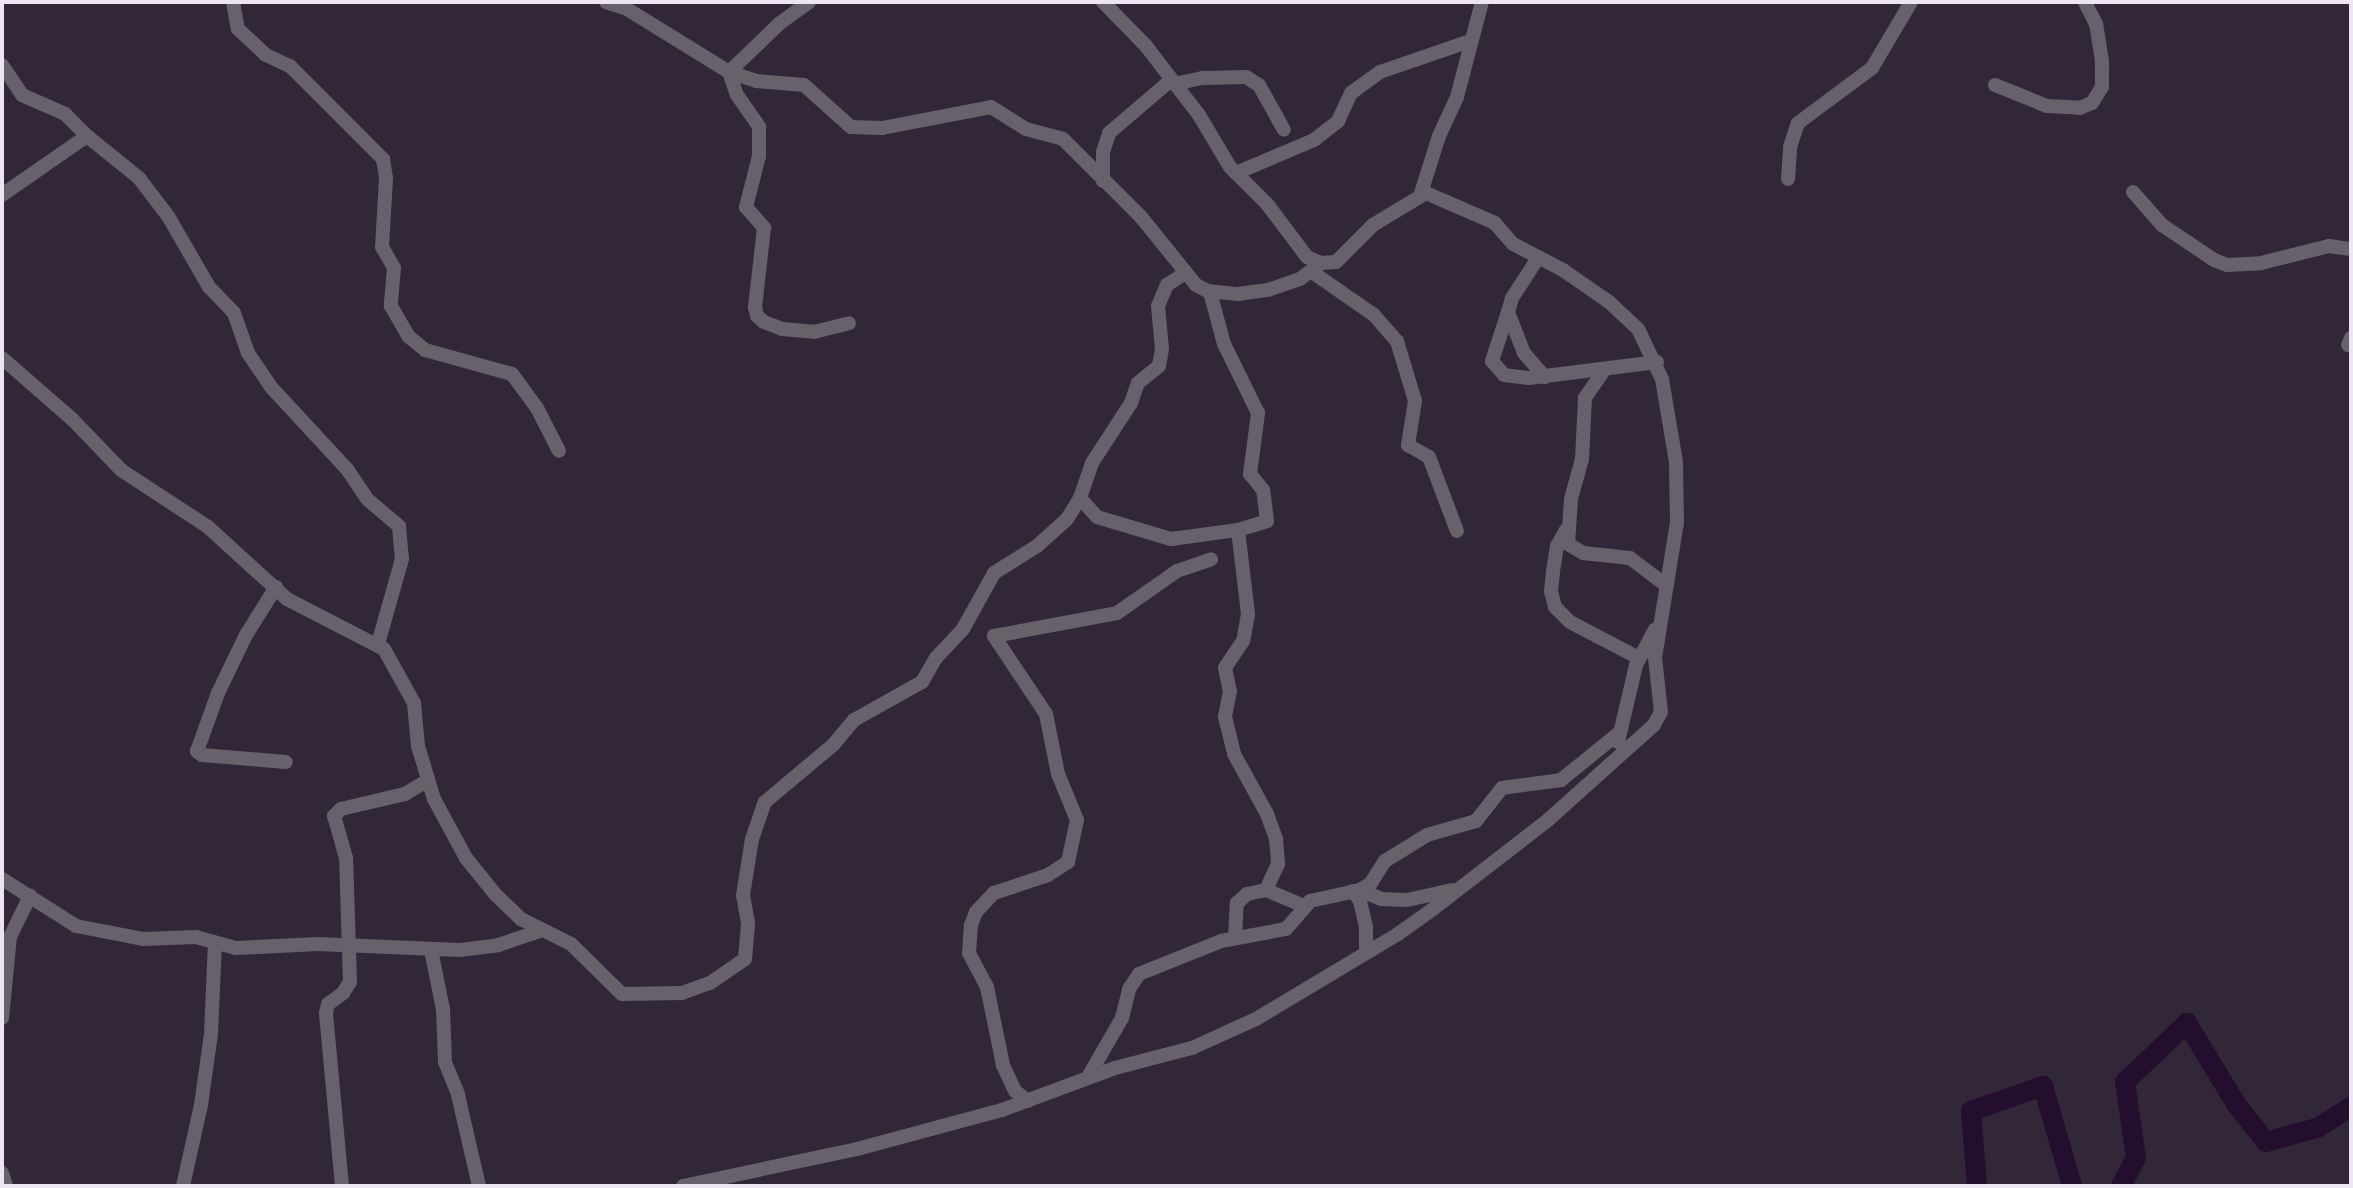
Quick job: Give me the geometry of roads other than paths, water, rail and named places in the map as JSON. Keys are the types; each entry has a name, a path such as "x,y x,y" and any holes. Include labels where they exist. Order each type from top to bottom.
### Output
{"street":[{"path":"233,2 238,29 266,55 290,66 383,159 386,178 382,247 394,268 391,306 408,336 425,350 512,374 537,408 559,451"},
{"path":"606,2 627,9 729,72 756,81 801,84 851,127 882,128 994,108 1026,129 1063,139 1141,217 1185,273 1210,292 1238,294 1268,290 1340,260 1373,225 1421,193 1457,97 1470,41 1479,25 1482,2"},
{"path":"729,72 780,23 809,2"},
{"path":"1103,2 1136,33 1236,173 1267,204 1316,268 1374,315 1397,341 1415,401 1408,445 1429,457 1457,531"},
{"path":"1788,179 1790,147 1798,123 1872,68 1911,2"},
{"path":"1995,85 2047,106 2080,108 2092,103 2102,87 2102,61 2096,24 2085,2"},
{"path":"1236,173 1314,140 1338,121 1351,93 1380,72 1470,41"},
{"path":"2,65 22,95 65,114 88,137 130,169 148,189 188,246 209,287 234,313 248,353 271,387 347,469 367,499 399,526 402,559 378,644"},
{"path":"729,72 737,95 759,127 759,156 746,207 764,228 756,291 757,316 782,329 814,332 849,323"},
{"path":"1103,181 1103,152 1109,133 1173,82 1246,77 1257,83 1284,130"},
{"path":"2,195 74,142 88,137"},
{"path":"2133,192 2162,225 2214,260 2227,265 2261,263 2329,246 2351,249"},
{"path":"683,1186 857,1149 1028,1101 1088,1077 1221,1036 1256,1019 1398,934 1524,840 1654,725 1661,712 1655,658 1677,522 1676,462 1657,362 1638,329 1620,311 1563,270 1513,244 1495,223 1421,193"},
{"path":"1538,258 1512,298 1493,350 1492,361 1497,370 1514,378 1545,377 1657,362"},
{"path":"2,358 60,409 121,470 208,527 291,602 378,644 398,670 414,703 418,746 434,799 466,858 496,895 521,919 571,944 613,986 627,995 691,992 744,961 748,935 743,895 751,845 765,802 833,745 854,720 922,682 936,658 963,629 994,573 1058,529 1080,498 1092,463 1131,403 1138,383 1159,366 1162,349 1158,306 1167,285 1185,273"},
{"path":"1080,498 1097,517 1171,539 1238,530 1268,520 1263,490 1250,474 1259,417 1251,393 1224,344 1210,292"},
{"path":"1508,312 1524,353 1545,377"},
{"path":"1605,369 1585,398 1582,459 1569,524 1554,562 1551,591 1555,607 1570,622 1639,658"},
{"path":"1569,524 1571,549 1630,558 1667,586"},
{"path":"1238,530 1248,614 1243,641 1225,668 1230,691 1225,717 1234,754 1267,814 1276,839 1278,864 1266,890"},
{"path":"1028,1101 1015,1091 1003,1065 987,987 969,953 971,925 976,912 994,893 1048,875 1068,862 1077,820 1058,774 1046,714 994,636 1117,613 1177,571 1211,559"},
{"path":"276,587 246,635 218,693 197,751 202,755 286,762"},
{"path":"1617,757 1620,732 1639,658 1661,619"},
{"path":"1088,1077 1122,1018 1129,989 1139,974 1235,937 1286,929 1297,919 1304,906 1317,898 1356,891 1371,883 1385,861 1427,835 1476,821 1502,788 1561,780 1620,732"},
{"path":"342,1186 326,1013 328,1004 350,984 346,858 334,826 335,813 405,794 428,780"},
{"path":"2,879 76,926 130,938 196,937 236,948 318,944 431,950 498,945 540,931"},
{"path":"1356,891 1381,899 1407,900 1457,889"},
{"path":"1235,937 1237,903 1247,894 1266,890 1304,906"},
{"path":"1356,891 1366,928 1366,951"},
{"path":"2,1018 10,937 30,896"},
{"path":"183,1186 201,1105 211,1034 215,944"},
{"path":"431,950 443,1009 445,1062 458,1095 479,1186"},
{"path":"2,1173 6,1186"}],"waterway":[{"path":"2121,1186 2136,1158 2125,1082 2187,1023 2236,1104 2266,1142 2317,1128 2351,1107"},
{"path":"1977,1186 1971,1111 2043,1086 2072,1186"}]}
